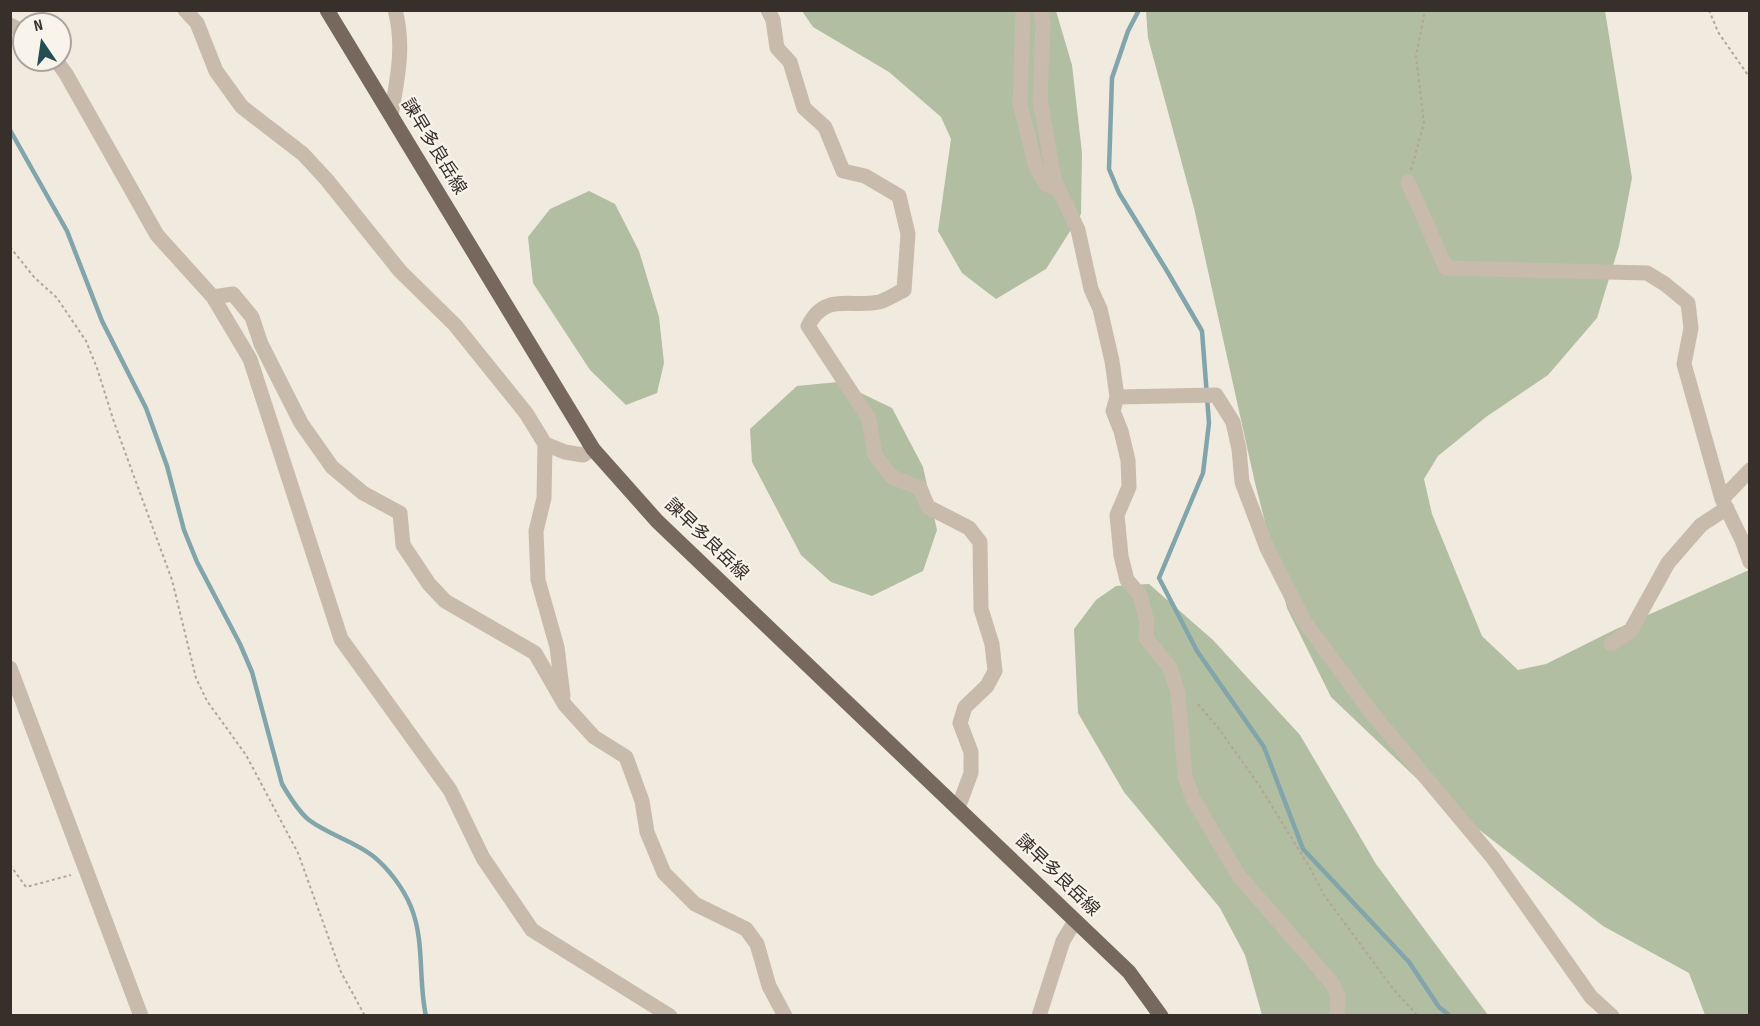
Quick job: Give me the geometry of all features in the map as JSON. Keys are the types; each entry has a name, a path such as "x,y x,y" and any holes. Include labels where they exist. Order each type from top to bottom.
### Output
{"main road":[{"name":"諫早多良岳線","path":"327,10 593,449 657,521 1129,972 1161,1016"}],"street":[{"path":"185,10 196,23 216,71 242,107 303,154 327,180 400,271 455,325 526,414 545,444 544,498 536,531 538,580 557,647 565,705"},
{"path":"391,115 398,68 400,28 395,10"},
{"path":"768,10 773,20 777,48 789,62 804,108 825,127 843,171 865,176 899,196 906,225 908,234 904,290 879,302 835,303 814,316 808,327 869,419 875,455 892,477 920,488 928,507 969,528 980,542 981,609 992,644 995,671 987,686 965,707 960,723 971,752 971,773 958,808"},
{"path":"1023,10 1020,104 1036,167 1046,184 1058,189"},
{"path":"1040,10 1043,23 1040,99 1054,179 1078,230 1091,289 1100,309 1112,360 1117,398 1113,411 1128,460 1129,487 1118,515 1121,556 1127,580 1140,595 1147,622 1146,638 1170,668 1175,684 1185,776 1193,799 1239,876 1332,983 1338,996 1337,1016"},
{"path":"65,72 157,235 213,297 250,359 341,639 450,790 483,858 532,930 670,1016"},
{"path":"1408,182 1446,268 1647,273 1688,303 1691,328 1684,363 1724,503 1742,540 1749,562"},
{"path":"213,297 232,294 252,317 261,344 301,423 332,467 363,493 400,513 403,545 429,584 445,600 535,653 565,705 594,737 626,757 642,801 647,832 664,873 694,903 746,929 757,944 769,986 785,1016"},
{"path":"1117,398 1216,395 1233,422 1239,449 1242,482 1268,548 1304,621 1371,712 1492,858 1592,997 1612,1016"},
{"path":"545,444 565,452 584,455 593,449"},
{"path":"1611,644 1631,630 1668,563 1701,525 1724,503 1749,470"},
{"path":"10,668 141,1016"},
{"path":"1039,1016 1063,941 1076,921"}],"path":[{"path":"1408,182 1424,123 1416,56 1425,10"},
{"path":"1709,10 1718,32 1749,78"},
{"path":"10,247 34,277 57,298 86,341 98,368 114,422 172,580 196,678 207,701 246,755 298,853 341,972 365,1016"},
{"path":"1198,704 1220,729 1259,785 1324,895 1394,990 1418,1016"},
{"path":"10,865 26,887 86,871"}],"green space":[{"path":"802,11 1056,11 1072,65 1082,153 1081,214 1046,269 996,299 962,273 938,231 951,139 941,117 889,72 813,27"},
{"path":"1146,11 1605,11 1632,178 1619,246 1597,318 1548,375 1486,417 1438,456 1424,479 1432,514 1482,636 1518,670 1546,664 1614,630 1749,570 1749,1015 1705,1015 1689,973 1603,926 1432,793 1331,697 1287,608 1255,483 1194,208 1148,38"},
{"path":"589,191 615,204 639,251 659,317 664,363 657,393 626,405 590,370 533,283 528,237 550,209"},
{"path":"838,382 892,408 923,467 937,530 923,571 872,596 831,582 801,555 752,462 750,429 797,386"},
{"path":"1149,584 1213,640 1300,735 1376,864 1488,1015 1262,1015 1245,955 1220,908 1124,792 1078,713 1074,629 1096,600 1116,586"}],"waterway":[{"path":"1139,10 1128,31 1112,78 1109,169 1119,193 1202,331 1209,423 1203,473 1159,578 1197,651 1264,747 1303,849 1409,962 1439,1007 1450,1016"},
{"path":"10,130 67,231 102,321 146,408 167,466 184,530 197,562 252,672 282,784 297,808 309,820 358,846 379,861 395,879 408,900 418,933 426,1016"}]}
